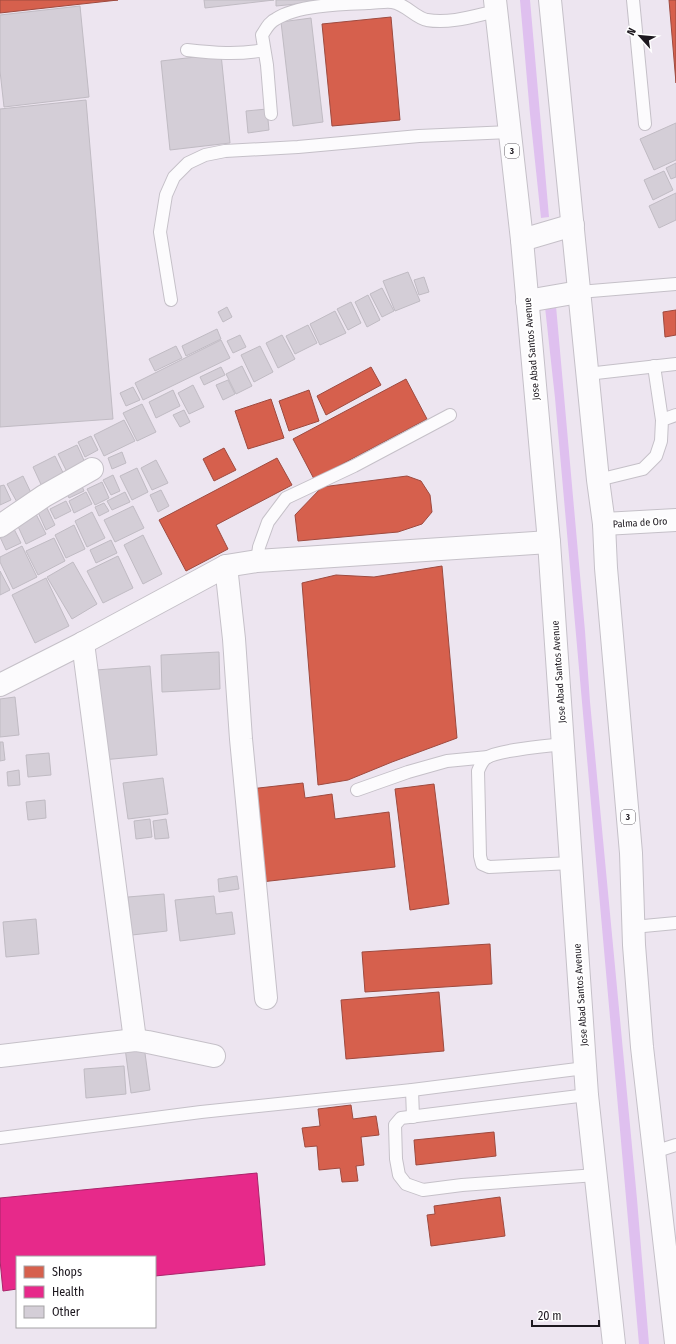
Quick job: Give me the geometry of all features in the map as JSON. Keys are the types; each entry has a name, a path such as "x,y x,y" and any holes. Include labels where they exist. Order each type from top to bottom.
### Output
{"main road":[{"name":"3","path":"550,0 587,374 604,524 606,568 631,852 633,927 642,1046 676,1343"},
{"name":"Jose Abad Santos Avenue","path":"495,5 522,240 549,542 587,1095 614,1344"},
{"path":"522,240 573,225"},
{"path":"527,301 579,292"},
{"path":"0,526 44,496 92,469"},
{"name":"Palma de Oro","path":"604,524 676,520"},
{"path":"0,685 83,643 226,566 257,561 549,542"},
{"path":"226,566 234,639 241,739 266,998"},
{"path":"83,643 135,1040"},
{"path":"0,1056 135,1040 214,1056"}],"lane":[{"path":"633,0 645,124"},
{"path":"270,114 267,65 262,35 267,26 276,19 298,10 333,5 392,2 427,20 458,20 495,5"},
{"path":"187,50 230,54 264,50"},
{"path":"171,300 160,232 166,195 174,177 188,164 205,155 225,151 298,147 419,136 510,132"},
{"path":"579,292 676,284"},
{"path":"587,374 676,364"},
{"path":"598,480 643,469 656,456 662,440 662,420 654,366"},
{"path":"257,561 259,547 268,522 286,498 354,466 450,415"},
{"path":"662,420 676,415"},
{"path":"357,790 408,772 447,761 488,757 504,752 564,744"},
{"path":"488,757 482,762 478,771 480,856 482,864 489,867 572,863"},
{"path":"633,927 676,922"},
{"path":"0,1138 202,1112 412,1090 585,1068"},
{"path":"412,1090 413,1117"},
{"path":"587,1095 401,1118 394,1125 396,1159 399,1175 406,1184 423,1190 462,1185 596,1175"},
{"path":"654,1152 676,1145"}],"shaded area":[{"path":"520,0 530,0 549,217 541,218 530,114"},
{"path":"556,306 590,702 637,1199 649,1344 639,1344 555,398 545,307"}],"building: Shops":[{"path":"0,0 118,0 0,13"},
{"path":"669,0 676,0 676,83"},
{"path":"391,17 400,120 332,126 322,24"},
{"path":"676,310 676,335 665,337 663,312"},
{"path":"371,367 381,385 326,415 317,396"},
{"path":"406,379 427,419 314,479 293,439"},
{"path":"309,390 319,421 289,431 279,401"},
{"path":"271,399 284,438 248,449 235,411"},
{"path":"224,448 236,470 214,481 203,459"},
{"path":"277,458 292,485 216,525 228,549 186,571 159,520"},
{"path":"407,476 421,481 430,495 432,512 422,524 398,532 298,541 295,515 322,487"},
{"path":"442,566 457,738 348,780 318,785 302,583 336,575 374,577"},
{"path":"303,783 305,798 332,794 335,819 389,812 395,867 261,882 250,789"},
{"path":"434,784 449,904 410,910 395,789"},
{"path":"490,944 492,984 365,992 362,952"},
{"path":"439,992 444,1051 346,1059 341,1000"},
{"path":"351,1105 353,1119 376,1116 379,1135 361,1137 364,1165 356,1166 358,1181 342,1182 340,1168 319,1170 317,1146 305,1147 302,1128 320,1126 318,1109"},
{"path":"494,1132 496,1156 416,1165 414,1140"},
{"path":"500,1197 505,1236 431,1246 427,1215 435,1214 434,1206"}],"building: Health":[{"path":"257,1173 265,1265 156,1276 156,1256 16,1256 16,1289 3,1291 0,1260 0,1198"}],"building: Other":[{"path":"204,0 274,0 205,8"},
{"path":"276,0 338,0 276,6"},
{"path":"80,6 89,97 4,107 0,71 0,15"},
{"path":"311,18 323,122 293,126 281,22"},
{"path":"221,54 230,143 170,150 161,61"},
{"path":"86,100 113,419 0,427 0,109"},
{"path":"267,109 269,130 248,133 246,111"},
{"path":"676,123 676,160 654,170 640,139"},
{"path":"676,163 676,177 671,179 666,168"},
{"path":"664,171 673,190 653,200 644,180"},
{"path":"676,193 676,220 659,228 649,206"},
{"path":"408,272 420,301 395,311 383,281"},
{"path":"424,277 429,292 419,295 414,280"},
{"path":"382,288 394,311 382,317 370,294"},
{"path":"368,295 380,320 367,327 355,302"},
{"path":"351,302 361,323 348,330 337,309"},
{"path":"227,307 232,317 223,322 218,312"},
{"path":"335,311 346,333 320,345 310,324"},
{"path":"308,325 317,343 295,354 286,336"},
{"path":"217,329 221,339 186,356 182,346"},
{"path":"240,335 246,347 233,353 227,341"},
{"path":"282,335 295,359 278,368 266,343"},
{"path":"221,340 230,358 143,400 135,383"},
{"path":"176,346 182,358 155,371 149,359"},
{"path":"260,346 273,372 254,382 241,355"},
{"path":"242,366 252,386 236,394 226,374"},
{"path":"221,367 225,375 204,385 200,377"},
{"path":"228,380 235,394 223,400 216,385"},
{"path":"193,385 204,407 189,414 178,393"},
{"path":"133,387 140,400 126,406 120,393"},
{"path":"173,390 180,406 156,418 149,402"},
{"path":"142,404 156,432 137,441 123,413"},
{"path":"184,410 190,422 180,427 173,415"},
{"path":"124,420 135,441 104,456 94,435"},
{"path":"91,436 98,450 85,457 78,442"},
{"path":"77,445 87,467 69,476 58,454"},
{"path":"122,452 126,463 112,469 108,458"},
{"path":"55,456 67,481 45,493 33,467"},
{"path":"156,460 168,483 152,490 141,468"},
{"path":"137,468 148,492 132,500 120,476"},
{"path":"113,475 120,491 111,495 103,480"},
{"path":"23,476 33,497 18,504 7,484"},
{"path":"79,479 84,491 69,498 64,487"},
{"path":"102,482 109,498 95,505 87,489"},
{"path":"4,485 11,500 0,505 0,486"},
{"path":"161,490 169,506 158,512 150,495"},
{"path":"86,492 92,504 74,513 69,501"},
{"path":"125,492 130,502 112,510 107,501"},
{"path":"66,501 71,511 55,519 50,509"},
{"path":"104,503 109,511 99,516 95,507"},
{"path":"46,506 55,525 46,530 37,510"},
{"path":"133,506 144,528 115,542 104,520"},
{"path":"35,512 46,534 26,544 16,522"},
{"path":"92,512 105,538 87,547 75,521"},
{"path":"12,525 21,543 6,550 0,537 0,531"},
{"path":"74,525 85,549 66,558 55,535"},
{"path":"143,535 162,574 143,584 124,545"},
{"path":"54,538 65,561 38,575 26,551"},
{"path":"111,540 117,553 96,563 90,550"},
{"path":"22,546 37,577 13,589 0,562 0,557"},
{"path":"118,556 133,588 103,603 87,571"},
{"path":"73,562 97,604 72,619 47,577"},
{"path":"0,571 10,590 0,595"},
{"path":"46,578 69,626 35,643 12,595"},
{"path":"219,652 220,689 162,692 161,655"},
{"path":"150,666 157,755 102,760 96,670"},
{"path":"15,697 19,735 0,737 0,699"},
{"path":"0,742 3,742 5,760 0,761"},
{"path":"49,753 51,775 28,777 26,755"},
{"path":"19,770 20,785 8,786 7,772"},
{"path":"163,778 168,814 128,819 123,783"},
{"path":"45,800 46,818 28,820 26,802"},
{"path":"150,819 152,837 136,839 134,821"},
{"path":"166,819 169,838 155,839 153,821"},
{"path":"237,876 239,889 219,892 218,879"},
{"path":"164,894 167,931 132,935 128,897"},
{"path":"214,896 216,914 232,912 235,934 180,941 175,900"},
{"path":"36,919 39,954 6,957 3,922"},
{"path":"144,1046 150,1090 131,1093 125,1048"},
{"path":"124,1066 126,1094 86,1098 84,1069"}]}
